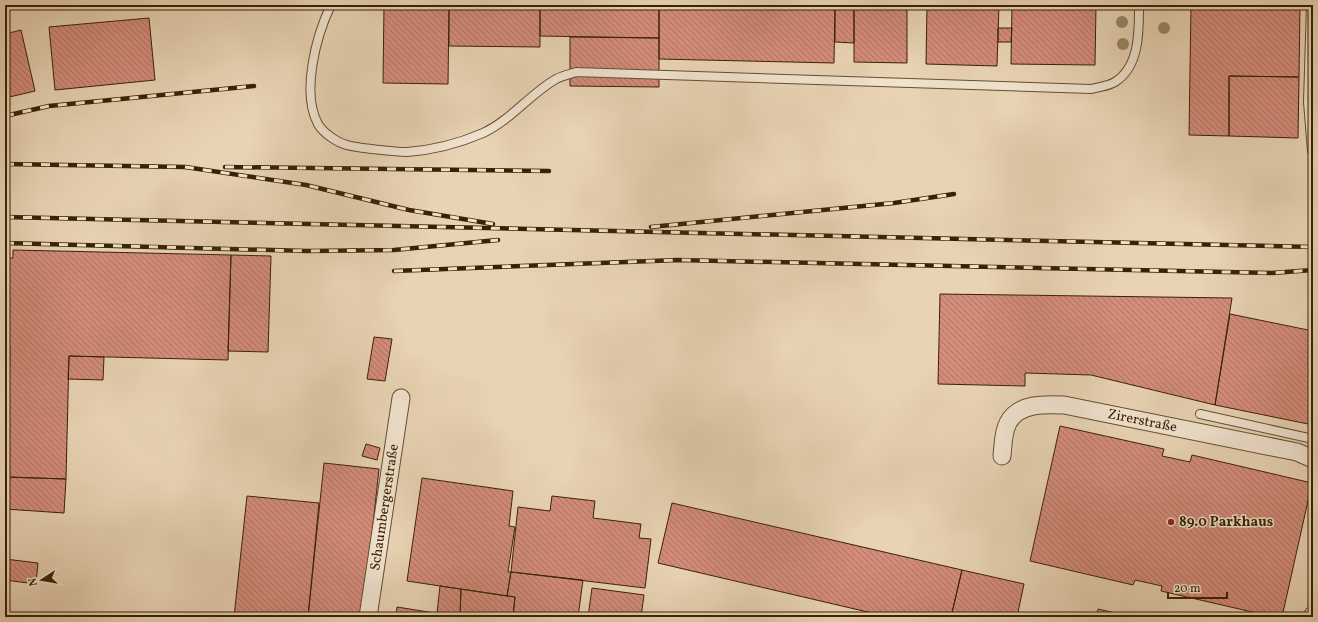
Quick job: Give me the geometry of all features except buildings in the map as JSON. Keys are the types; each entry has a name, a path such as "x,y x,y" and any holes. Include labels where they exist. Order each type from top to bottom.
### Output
{"street":[{"name":"Schaumbergerstraße","path":"368,617 401,398"},
{"name":"Zirerstraße","path":"1002,456 1009,421 1023,409 1041,404 1072,407 1297,452 1313,459"}],"lane":[{"path":"331,5 327,13 312,64 310,93 312,107 319,126 333,138 347,146 406,152 449,145 484,132 521,107 557,79 576,72 1091,89 1115,83 1130,66 1138,39 1139,5"},
{"path":"1311,5 1308,102 1312,151"},
{"path":"1200,414 1313,439"}],"railway":[{"path":"5,116 49,106 254,86"},
{"path":"5,164 185,167 306,185 409,210 493,224"},
{"path":"225,167 549,171"},
{"path":"651,227 894,203 954,194"},
{"path":"5,217 1313,247"},
{"path":"5,243 307,251 394,250 498,240"},
{"path":"394,271 678,260 1272,273 1313,270"}],"place":[{"name":"89.0 Parkhaus","path":"1171,522"}]}
